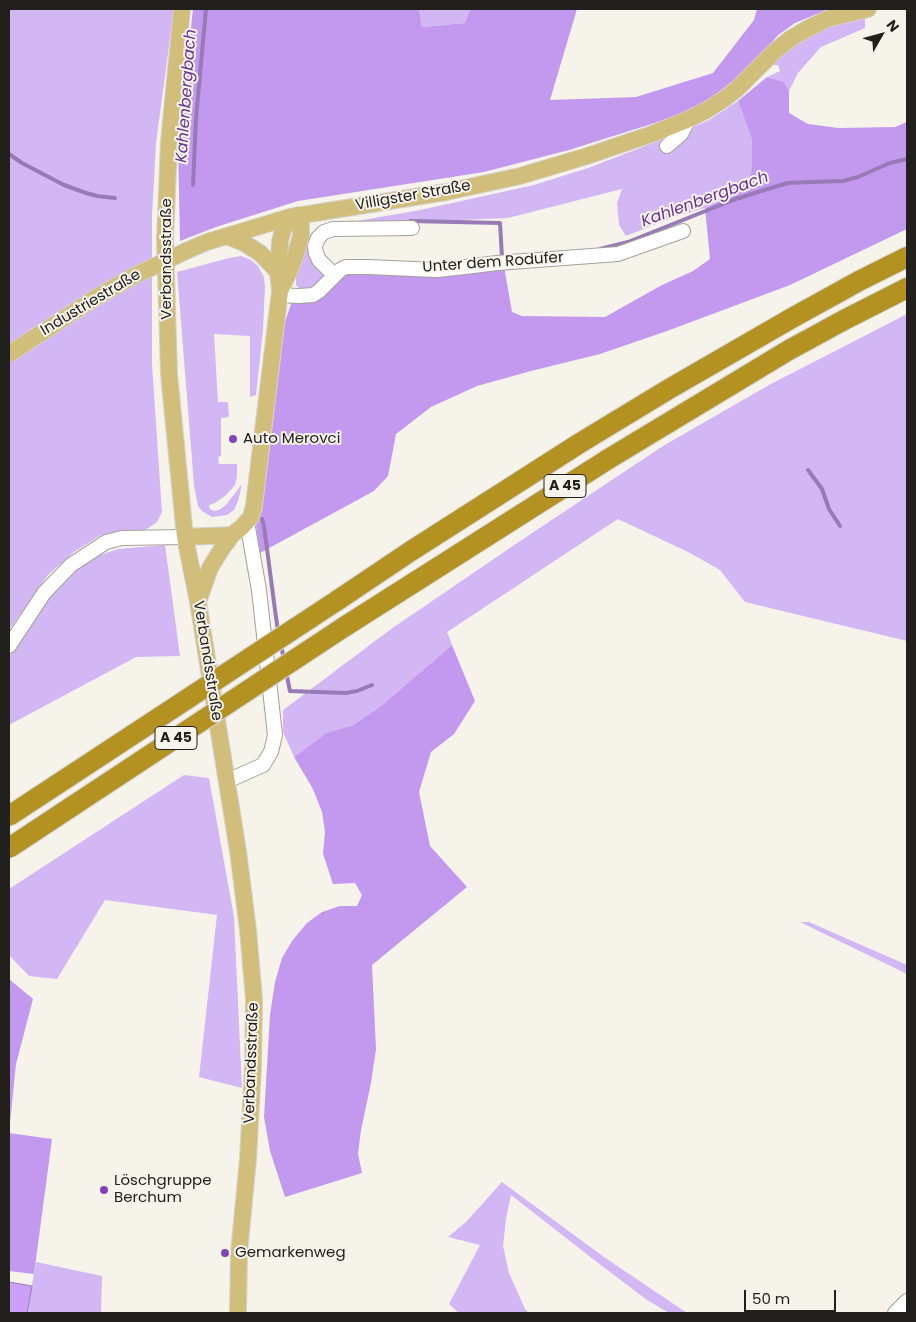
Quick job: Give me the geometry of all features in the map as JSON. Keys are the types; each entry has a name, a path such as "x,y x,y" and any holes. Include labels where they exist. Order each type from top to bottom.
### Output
{"highway":[{"name":"A 45","path":"9,816 572,448 792,318 907,257"},
{"name":"A 45","path":"9,848 344,628 619,452 789,350 907,288"}],"main road":[{"name":"Verbandsstraße","path":"182,9 168,142 165,240 170,374 186,537 198,602 248,930 254,999 253,1066 248,1159 239,1253 238,1313"},
{"name":"Villigster Straße","path":"294,216 446,192 520,176 652,134 708,110 737,89 774,52 807,28 826,19 868,9"},
{"path":"198,602 210,568 232,535 251,517 254,505 280,293 278,272 280,241 283,230 294,216 301,225 301,235 293,263 280,293"},
{"name":"Industriestraße","path":"9,354 92,300 130,278 186,250 294,216"},
{"path":"227,236 244,243 260,253 278,272"},
{"path":"186,537 232,535"}],"street":[{"path":"667,146 681,134 689,119"},
{"path":"334,275 319,260 316,253 315,246 318,238 324,232 333,229 412,228"},
{"name":"Unter dem Rodufer","path":"280,293 298,296 313,294 346,267 437,270 497,263 618,254 683,231"},
{"path":"226,781 263,765 271,752 275,735 259,590 247,522"},
{"path":"9,646 44,593 71,565 106,542 122,538 186,537"},
{"path":"895,1313 907,1301"}],"shaded area":[{"path":"9,9 174,9 156,143 152,216 152,364 162,512 157,522 144,531 125,530 101,535 74,552 48,575 9,630"},
{"path":"193,9 419,9 422,27 465,23 470,9 577,9 550,100 636,97 713,73 754,20 757,9 829,9 795,23 778,35 744,76 709,100 664,120 569,150 484,172 298,201 216,227 180,241 178,146"},
{"path":"419,9 470,9 465,23 422,27"},
{"path":"865,16 865,28 821,47 798,73 789,91 784,82 767,77 780,71 778,65 771,65 810,32"},
{"path":"767,77 784,82 789,91 789,113 808,124 838,128 895,127 907,122 907,229 790,285 667,331 600,354 477,386 431,407 396,434 388,476 374,491 260,553 256,525 262,511 285,322 291,304 340,273 504,266 512,312 522,316 605,317 662,285 693,271 710,259 705,208 742,185 749,179 752,169 752,140 738,101"},
{"path":"738,101 752,140 752,169 749,179 733,192 705,208 677,216 626,236 619,225 617,203 622,189 508,218 367,224 319,230 324,277 315,289 300,289 296,285 296,277 305,245 310,235 323,227 420,210 534,185 588,168 679,133 709,120"},
{"path":"241,256 251,260 258,266 264,277 265,286 263,330 256,395 250,397 250,336 214,334 218,402 228,402 229,417 221,418 221,456 218,457 219,464 237,464 237,476 235,485 226,495 209,505 210,509 214,511 219,510 226,505 242,484 234,510 227,515 212,517 198,506 194,485 177,272"},
{"path":"907,314 907,641 745,602 720,570 688,552 618,519 447,632 452,645 381,706 353,725 326,733 294,757 283,732 283,710 391,629 663,446 769,385"},
{"path":"165,545 180,656 136,657 9,725 9,657 54,591 77,570 97,556 118,549"},
{"path":"452,645 475,701 454,734 431,752 419,792 430,846 467,887 372,965 376,1049 358,1154 362,1173 285,1197 270,1151 264,1117 270,1015 275,982 282,958 292,941 307,923 322,912 340,906 357,906 362,895 355,883 333,884 323,854 325,832 322,812 313,789 294,757 326,733 353,725 381,706"},
{"path":"184,775 209,778 234,917 242,1088 199,1077 217,915 105,900 57,979 29,976 9,955 9,889"},
{"path":"800,922 809,922 907,965 907,974"},
{"path":"9,979 33,999 16,1064 9,1133"},
{"path":"9,1133 52,1139 34,1274 9,1271"},
{"path":"502,1182 604,1257 687,1313 669,1313 647,1300 511,1195 503,1246 509,1273 525,1309 529,1313 459,1313 449,1304 480,1245 448,1237 466,1222"},
{"path":"36,1262 102,1276 101,1313 27,1313"},
{"path":"9,1282 32,1286 27,1313 9,1313"}],"waterway":[{"name":"Kahlenbergbach","path":"193,185 196,118 206,9"},
{"name":"Kahlenbergbach","path":"9,154 64,185 97,196 115,198"},
{"name":"Kahlenbergbach","path":"600,249 628,242 733,200 788,183 843,181 858,177 890,163 907,159"},
{"name":"Kahlenbergbach","path":"410,221 500,223 502,257 505,257"},
{"path":"808,470 822,489 829,509 840,526"},
{"path":"262,519 278,631"},
{"path":"281,645 284,660"},
{"path":"286,672 290,691 346,693 372,685"}],"place":[{"name":"Auto Merovci","path":"233,439"},
{"name":"Löschgruppe Berchum","path":"104,1190"},
{"name":"Gemarkenweg","path":"225,1253"}]}
